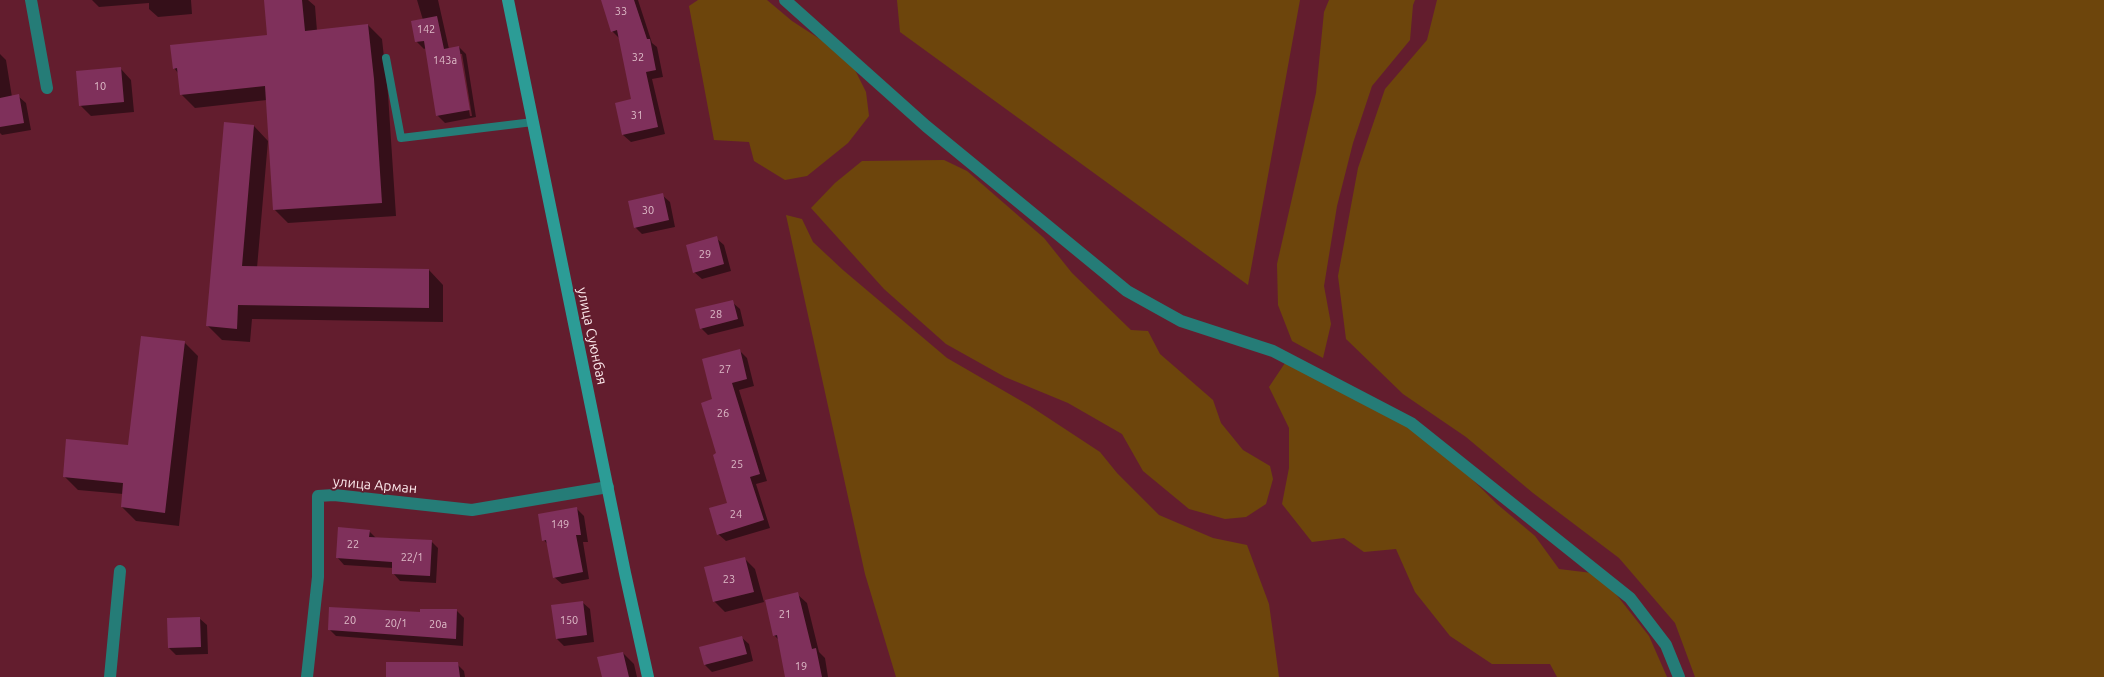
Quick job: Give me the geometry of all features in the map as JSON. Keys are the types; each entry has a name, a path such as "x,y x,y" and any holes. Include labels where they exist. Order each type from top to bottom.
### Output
{"main road":[{"name":"улица Суюнбая","path":"508,0 648,677"}],"street":[{"path":"31,0 47,88"},
{"path":"785,0 926,126 1127,291 1181,321 1273,351 1411,423 1630,598 1666,645 1679,677"},
{"name":"улица Арман","path":"307,677 318,577 318,496 334,495 472,510 608,487"},
{"path":"110,677 120,571"}],"lane":[{"path":"386,58 401,138 533,122"}],"shaded area":[{"path":"698,0 767,0 792,21 849,58 866,92 869,116 848,143 807,176 785,180 754,161 749,142 714,140 689,6"},
{"path":"897,0 1300,0 1248,285 900,32"},
{"path":"1329,0 1415,0 1410,40 1372,86 1353,143 1337,206 1324,286 1331,324 1323,358 1292,341 1278,305 1277,264 1316,93 1324,12"},
{"path":"1437,0 2104,0 2104,677 1695,677 1675,623 1619,558 1533,493 1466,437 1403,394 1346,339 1338,276 1358,168 1385,89 1427,40"},
{"path":"944,160 967,171 1044,238 1072,273 1131,330 1148,331 1160,354 1213,400 1221,423 1243,450 1270,466 1273,479 1266,504 1246,517 1225,519 1189,509 1143,471 1122,434 1068,403 1005,377 946,344 884,289 811,208 835,183 862,161"},
{"path":"786,215 802,219 813,242 843,270 947,358 1030,406 1100,452 1117,473 1159,515 1213,538 1247,545 1269,604 1279,677 896,677 865,574"},
{"path":"1285,363 1312,365 1436,443 1497,504 1535,536 1559,569 1600,574 1649,636 1667,677 1557,677 1550,664 1492,664 1450,636 1415,592 1396,549 1364,552 1344,538 1312,542 1282,504 1289,468 1289,428 1269,387"}],"building":[{"path":"264,0 302,0 305,31 368,24 374,79 382,203 273,210 265,86 180,95 177,68 173,69 170,45 267,35"},
{"path":"601,0 634,0 647,39 650,39 656,70 646,72 658,127 622,135 615,103 631,99 617,30 611,32"},
{"path":"437,16 444,49 459,46 470,110 436,116 424,41 415,42 411,21"},
{"path":"121,67 124,102 79,106 76,71"},
{"path":"19,94 24,123 0,127 0,98"},
{"path":"224,122 254,125 242,266 429,269 429,308 238,305 237,329 206,326"},
{"path":"663,193 669,220 634,228 628,201"},
{"path":"717,236 724,264 693,273 686,245"},
{"path":"733,300 738,319 700,329 695,309"},
{"path":"141,336 185,341 165,513 121,507 123,483 63,477 66,439 128,445"},
{"path":"740,349 747,379 732,383 760,474 750,477 764,520 717,535 709,508 727,503 713,455 716,453 701,403 712,399 702,359"},
{"path":"577,507 581,535 576,535 583,572 553,578 546,540 542,541 538,514"},
{"path":"338,527 370,530 369,537 432,540 430,576 392,574 392,562 336,558"},
{"path":"745,557 754,592 713,602 704,567"},
{"path":"798,592 812,649 816,648 822,677 785,677 777,635 773,636 765,600"},
{"path":"583,601 587,635 556,639 551,605"},
{"path":"329,607 420,612 420,609 457,609 456,639 328,630"},
{"path":"200,617 201,647 168,648 167,618"},
{"path":"742,636 747,654 704,665 699,647"},
{"path":"623,652 629,677 602,677 597,657"},
{"path":"386,662 458,662 460,677 386,677"}]}
